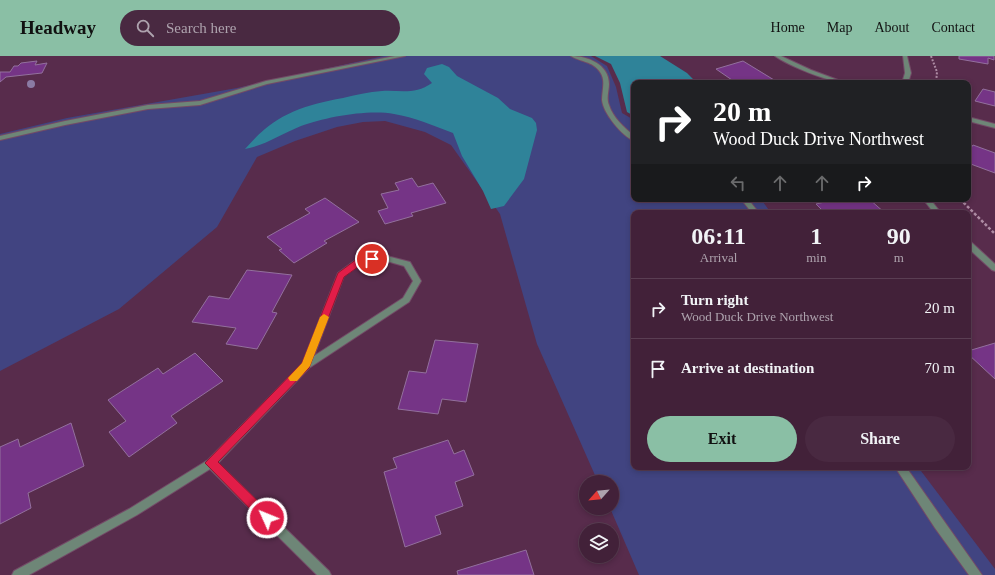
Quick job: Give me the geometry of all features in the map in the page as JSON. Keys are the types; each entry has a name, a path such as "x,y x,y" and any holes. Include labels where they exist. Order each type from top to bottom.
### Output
{"street":[{"path":"0,138 65,123 148,107 200,103 266,83 403,56"},
{"path":"573,56 597,64 606,80 606,104 616,121 631,135"},
{"path":"777,56 809,72 834,80"},
{"path":"905,56 908,73 906,80"},
{"path":"971,119 995,126"},
{"path":"747,202 753,210"},
{"path":"929,202 935,210"},
{"path":"971,247 995,268"},
{"path":"18,575 133,512 211,463 306,366 406,300 417,281 407,264 383,257 360,261 341,275 306,366"},
{"path":"211,463 325,575"},
{"path":"902,470 976,575"}],"path":[{"path":"932,56 937,72 936,80"},
{"path":"963,202 995,234"}],"shaded area":[{"path":"384,56 591,56 607,66 616,87 622,113 631,118 631,202 763,202 769,210 631,210 631,470 920,470 995,569 995,575 639,575 619,529 619,523 616,523 613,515 619,515 619,475 595,475 537,344 500,214 451,145 425,132 385,121 363,122 337,127 295,141 257,157 217,227 119,309 0,371 0,134 67,118 237,88"}],"water":[{"path":"595,56 660,56 687,73 694,80 631,80 631,114 627,112 620,83 611,64"},
{"path":"442,64 449,67 457,76 498,98 510,109 532,118 536,123 537,130 524,179 504,206 491,209 483,191 462,156 453,133 401,115 372,112 334,117 301,126 267,142 245,149 256,137 277,120 301,109 328,101 362,94 382,91 414,91 426,87 432,83 424,74 427,68"}],"building":[{"path":"959,56 994,56 994,60 988,58 988,64 959,59"},
{"path":"37,61 35,65 47,63 42,73 6,77 0,82 0,72 10,72 14,66 18,66 21,63"},
{"path":"743,61 774,80 732,80 716,69"},
{"path":"983,89 995,92 995,106 975,101"},
{"path":"973,145 995,153 995,173 971,164 971,148"},
{"path":"412,178 418,187 433,183 446,203 411,213 413,216 385,224 378,211 388,208 381,194 399,190 395,183"},
{"path":"325,198 359,222 324,241 327,243 294,263 279,250 282,249 267,237 310,213 305,209"},
{"path":"825,202 872,202 882,210 822,210 816,204"},
{"path":"247,270 292,275 272,312 277,313 257,349 226,344 236,328 192,322 209,296 229,299"},
{"path":"435,340 478,344 466,402 442,399 438,414 398,409 409,371 426,373"},
{"path":"995,343 995,379 971,357 971,350"},
{"path":"195,353 223,381 171,416 177,423 129,457 109,432 126,421 108,400 158,368 163,374"},
{"path":"71,423 84,466 28,493 31,508 0,524 0,447 18,439 20,447"},
{"path":"448,440 454,454 464,450 474,475 455,482 463,506 435,516 441,534 405,547 384,472 397,468 393,458"},
{"path":"526,550 534,575 458,575 457,571"}],"slow traffic":[{"path":"293,378 306,366 324,317"}],"route":[{"path":"267,518 211,463 306,366 341,275 360,261 372,259"}]}
